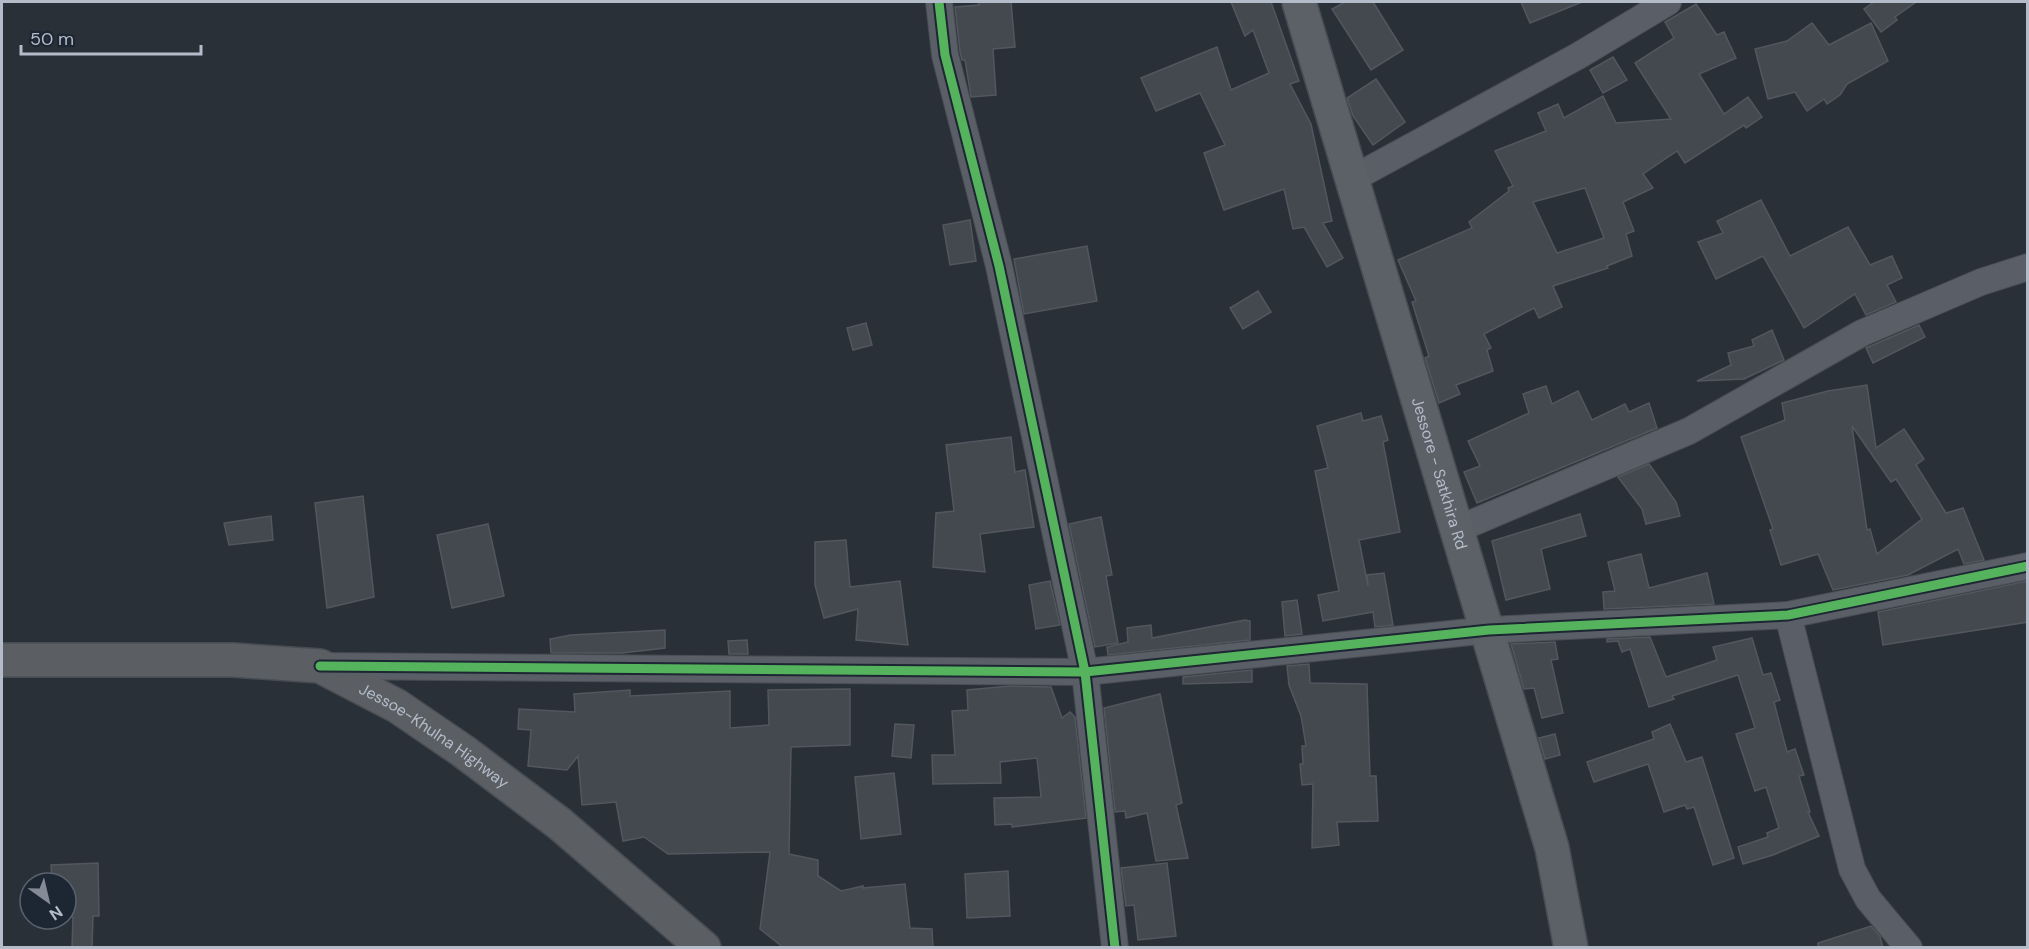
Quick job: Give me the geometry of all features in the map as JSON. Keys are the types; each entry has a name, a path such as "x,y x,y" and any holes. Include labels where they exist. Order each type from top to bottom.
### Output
{"highway":[{"name":"Jessoe-Khulna Highway","path":"2,660 233,660 320,666 397,706 463,751 561,824 704,948"}],"main road":[{"name":"Jessore - Satkhira Rd","path":"1299,2 1489,630 1552,848 1571,948"}],"street":[{"path":"939,2 945,54 999,266 1085,672 1115,948"},
{"path":"1353,179 1578,56 1668,2"},
{"path":"1458,529 1689,431 1862,333 1981,282 2028,267"},
{"path":"320,666 1085,672 1489,630 1788,615 2028,566"},
{"path":"1788,615 1852,869 1868,900 1909,948"}],"building":[{"path":"978,2 1011,2 1015,47 993,49 996,95 971,97 965,60 962,60 960,52 955,7 979,5"},
{"path":"1231,2 1271,2 1299,81 1290,84 1311,124 1332,221 1323,223 1343,258 1327,267 1304,227 1293,229 1284,189 1224,210 1204,153 1225,145 1200,93 1156,111 1141,78 1217,47 1231,90 1269,73 1253,30 1245,36"},
{"path":"1345,2 1373,2 1403,50 1371,70 1332,9"},
{"path":"1521,2 1582,2 1530,23"},
{"path":"1874,2 1916,2 1895,17 1897,20 1881,32 1864,9"},
{"path":"1696,4 1717,35 1724,32 1736,58 1699,74 1724,114 1748,97 1762,117 1746,128 1744,125 1685,163 1677,151 1643,174 1653,188 1623,202 1634,231 1626,234 1632,256 1607,266 1608,268 1553,286 1562,307 1539,318 1534,308 1484,334 1491,348 1487,350 1493,371 1456,385 1460,394 1439,403 1425,358 1429,356 1412,302 1416,301 1398,260 1472,228 1469,222 1509,191 1508,188 1513,186 1495,151 1546,131 1538,113 1558,104 1564,118 1603,96 1616,123 1671,119 1635,63 1674,38 1665,22","holes":["1585,188 1604,238 1557,253 1533,202"]},
{"path":"1812,23 1829,45 1871,23 1888,61 1847,84 1840,95 1827,104 1824,99 1807,111 1795,92 1768,99 1755,49 1787,41"},
{"path":"1613,57 1627,80 1603,93 1590,70"},
{"path":"1376,79 1405,122 1373,145 1353,116 1347,98"},
{"path":"1761,200 1790,256 1848,227 1870,265 1892,256 1902,278 1887,285 1896,302 1866,315 1855,294 1804,328 1763,256 1716,279 1698,242 1723,233 1717,221"},
{"path":"970,220 976,261 950,265 943,225"},
{"path":"1087,246 1097,301 1024,314 1014,259"},
{"path":"1258,291 1271,312 1243,329 1230,308"},
{"path":"866,323 872,345 853,350 847,328"},
{"path":"1919,325 1925,337 1873,363 1866,348"},
{"path":"1772,330 1784,360 1744,379 1697,381 1731,365 1728,353 1754,346 1752,340"},
{"path":"1867,385 1876,448 1904,429 1924,459 1916,465 1946,513 1963,508 1984,560 1964,564 1958,549 1908,575 1833,590 1818,554 1781,565 1770,530 1773,529 1741,437 1785,420 1782,403 1828,391","holes":["1852,426 1891,482 1896,479 1922,519 1877,554 1870,529 1867,530"]},
{"path":"1546,386 1552,404 1578,391 1592,420 1625,404 1629,412 1649,403 1657,428 1477,503 1464,472 1480,466 1468,441 1529,413 1523,394"},
{"path":"1361,413 1363,421 1381,416 1388,440 1383,442 1400,532 1359,540 1368,586 1367,575 1384,573 1393,625 1375,627 1373,612 1323,621 1318,595 1339,591 1315,471 1328,468 1317,426"},
{"path":"1011,437 1015,472 1025,470 1034,527 980,534 985,572 933,567 936,513 954,511 946,445"},
{"path":"1649,464 1676,502 1680,516 1646,524 1642,509 1618,477"},
{"path":"363,496 374,597 327,608 315,503"},
{"path":"1580,514 1586,536 1541,549 1550,589 1506,600 1492,541"},
{"path":"271,516 273,540 229,545 224,523"},
{"path":"1101,517 1112,575 1106,576 1118,643 1095,647 1069,524"},
{"path":"488,524 504,596 452,608 437,535"},
{"path":"846,540 850,587 900,581 908,645 856,640 858,609 824,618 815,585 815,542"},
{"path":"1641,554 1649,588 1707,573 1714,604 1604,609 1603,592 1615,591 1608,562"},
{"path":"1050,581 1060,625 1036,629 1029,585"},
{"path":"2028,581 2028,622 1883,645 1878,612"},
{"path":"1297,600 1302,634 1285,636 1282,602"},
{"path":"1245,620 1250,621 1250,640 1108,655 1107,647 1128,642 1127,628 1151,625 1152,638"},
{"path":"665,630 665,648 622,653 551,653 550,639 571,635"},
{"path":"1650,637 1666,677 1717,660 1713,647 1752,638 1763,675 1771,673 1780,700 1774,702 1787,752 1795,749 1804,775 1799,776 1810,812 1808,812 1819,836 1773,855 1743,864 1738,847 1768,837 1767,833 1779,828 1766,787 1755,791 1736,734 1755,728 1738,675 1672,696 1674,699 1649,707 1630,649 1622,652 1618,641 1607,642 1607,639"},
{"path":"747,640 748,654 729,654 728,641"},
{"path":"1555,642 1558,659 1551,660 1563,713 1542,718 1534,688 1524,689 1511,644"},
{"path":"1309,664 1310,683 1367,684 1370,776 1376,776 1378,821 1337,822 1339,845 1312,848 1313,784 1302,785 1300,764 1303,764 1302,746 1306,746 1301,716 1289,685 1287,666"},
{"path":"1252,670 1252,682 1183,684 1183,677"},
{"path":"1010,686 1051,687 1062,718 1070,712 1075,717 1086,818 1012,827 1012,824 995,825 994,798 1041,797 1037,758 1000,762 1001,783 933,784 932,755 955,755 952,711 968,710 967,690"},
{"path":"850,689 850,745 791,747 789,854 818,860 818,876 841,891 863,886 863,888 905,884 910,928 932,929 933,948 784,948 760,929 770,852 668,854 644,837 623,841 616,802 582,805 578,756 567,770 528,766 531,730 518,729 519,709 575,712 574,694 630,690 630,696 730,691 730,728 769,725 768,690"},
{"path":"1160,694 1182,803 1176,805 1188,858 1156,861 1147,813 1126,818 1125,811 1115,812 1104,708"},
{"path":"895,724 914,725 911,758 892,756"},
{"path":"1670,724 1686,762 1702,757 1734,858 1713,865 1694,807 1687,809 1685,805 1664,812 1648,764 1594,782 1587,762 1654,739 1652,732"},
{"path":"1555,734 1560,755 1545,759 1539,738"},
{"path":"894,773 901,834 861,839 855,777"},
{"path":"98,863 99,916 93,916 92,948 72,948 73,931 78,931 78,871 51,871 51,865"},
{"path":"1167,863 1176,936 1138,940 1134,905 1126,906 1121,868"},
{"path":"1008,871 1010,916 967,918 965,874"},
{"path":"1871,926 1880,936 1883,948 1818,948 1818,943"}],"cycle path":[{"path":"939,2 945,55 999,266 1085,672 1115,948"},
{"path":"320,666 1085,672 1489,630 1788,615 2028,566"}]}
